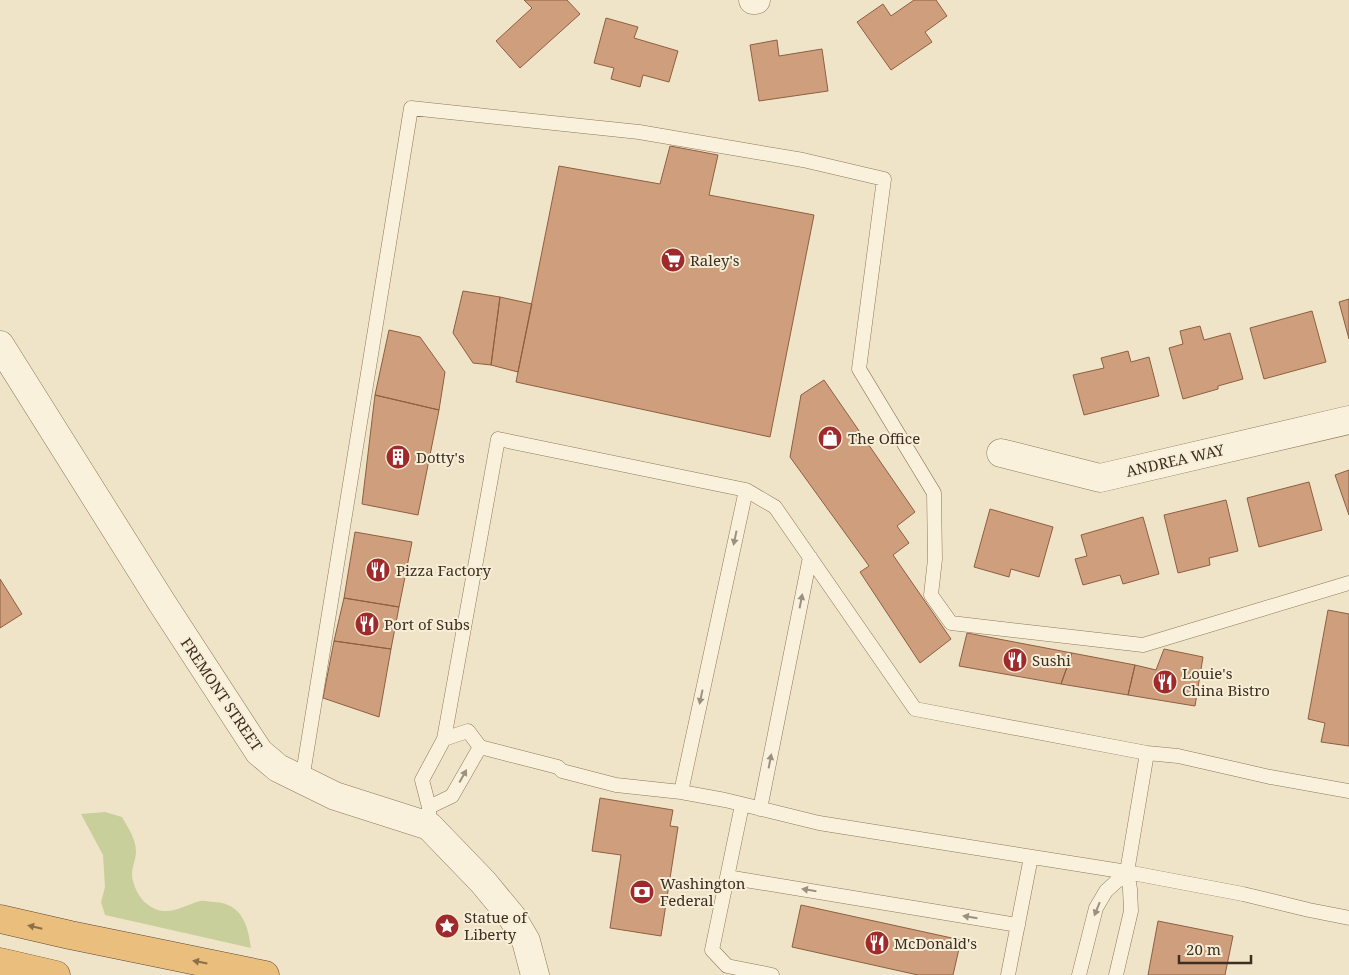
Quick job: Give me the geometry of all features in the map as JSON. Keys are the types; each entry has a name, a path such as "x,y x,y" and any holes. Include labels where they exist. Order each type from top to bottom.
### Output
{"highway":[{"path":"0,919 265,975"},
{"path":"0,962 56,975"}],"street":[{"name":"FREMONT STREET","path":"0,345 167,611 259,752 278,768 335,796 429,816 512,917 526,941 535,975"},
{"name":"ANDREA WAY","path":"1001,453 1100,478 1349,420"}],"lane":[{"path":"302,780 411,108 639,132 803,160 884,179 859,370 934,493 935,559 931,595 951,623 1143,645 1349,583"},
{"path":"429,816 422,780 444,738 498,439 746,490 775,507 915,709 1147,753 1178,756 1270,777 1349,791"},
{"path":"681,792 746,490"},
{"path":"760,808 810,557"},
{"path":"444,738 468,731 480,747 558,767 562,771 616,785 681,792 760,808 819,823 1127,872 1243,894 1349,918"},
{"path":"429,816 452,796 480,747"},
{"path":"1116,975 1130,911 1130,889 1127,872 1147,753"},
{"path":"742,805 712,950 727,966 772,975"},
{"path":"1008,975 1031,857"},
{"path":"1079,975 1096,908 1106,891 1127,872"},
{"path":"727,876 1018,925"}],"green space":[{"path":"105,812 122,817 129,829 136,847 132,878 136,890 147,904 161,911 174,910 202,901 215,902 232,907 242,917 248,931 251,948 105,915 101,902 105,887 103,855 81,814"}],"building":[{"path":"524,0 567,0 580,14 520,68 496,41 532,8"},
{"path":"914,0 936,0 947,16 925,32 932,42 891,70 857,22 883,4 891,16"},
{"path":"606,18 638,27 634,38 678,51 669,82 643,75 640,87 611,79 614,68 594,63"},
{"path":"777,40 779,56 822,49 828,91 759,101 750,45"},
{"name":"Raley's","path":"670,146 718,155 709,195 814,215 770,437 516,382 559,166 660,184"},
{"path":"463,291 500,297 491,365 473,363 453,333"},
{"path":"500,297 532,304 518,372 491,365"},
{"path":"1349,299 1349,339 1339,302"},
{"path":"1312,311 1326,362 1264,379 1250,328"},
{"path":"1200,326 1204,340 1230,333 1243,379 1218,386 1218,389 1183,399 1169,348 1183,344 1180,331"},
{"path":"389,330 420,337 445,372 439,410 375,395"},
{"path":"1128,351 1131,362 1149,357 1159,396 1084,415 1073,375 1104,368 1101,358"},
{"path":"824,380 915,512 897,526 909,543 893,555 951,639 920,663 860,572 869,566 790,457 801,395"},
{"name":"Dotty's","path":"375,395 439,410 418,515 362,504"},
{"path":"1349,470 1349,515 1335,475"},
{"path":"1309,482 1322,530 1259,547 1247,498"},
{"path":"1226,500 1238,551 1209,558 1210,565 1178,573 1164,515"},
{"path":"990,509 1053,527 1039,577 1011,569 1009,577 974,567"},
{"path":"1143,517 1159,574 1123,584 1120,575 1083,585 1075,559 1087,556 1081,535"},
{"name":"Pizza Factory","path":"355,532 412,542 399,607 344,598"},
{"path":"0,579 22,614 0,628"},
{"name":"Port of Subs","path":"344,598 399,607 391,649 334,641"},
{"path":"1328,610 1349,614 1349,746 1321,742 1325,723 1308,719"},
{"name":"Sushi","path":"967,633 1072,653 1061,684 959,666"},
{"path":"334,641 391,649 379,717 323,698"},
{"name":"Louie's China Bistro","path":"1164,649 1203,657 1195,706 1128,695 1135,665 1156,670"},
{"path":"1072,653 1135,665 1128,695 1061,684"},
{"name":"Washington Federal","path":"600,798 673,810 670,826 678,827 661,936 610,928 621,855 592,851"},
{"name":"McDonald's","path":"801,905 961,940 953,975 918,975 792,947"},
{"path":"1158,921 1233,936 1225,975 1148,975"}],"place":[{"name":"Raley's","path":"673,260"},
{"name":"The Office","path":"830,438"},
{"name":"Dotty's","path":"398,457"},
{"name":"Pizza Factory","path":"378,570"},
{"name":"Port of Subs","path":"367,624"},
{"name":"Sushi","path":"1015,660"},
{"name":"Louie's China Bistro","path":"1165,682"},
{"name":"Washington Federal","path":"642,892"},
{"name":"Statue of Liberty","path":"447,926"},
{"name":"McDonald's","path":"877,943"}]}
